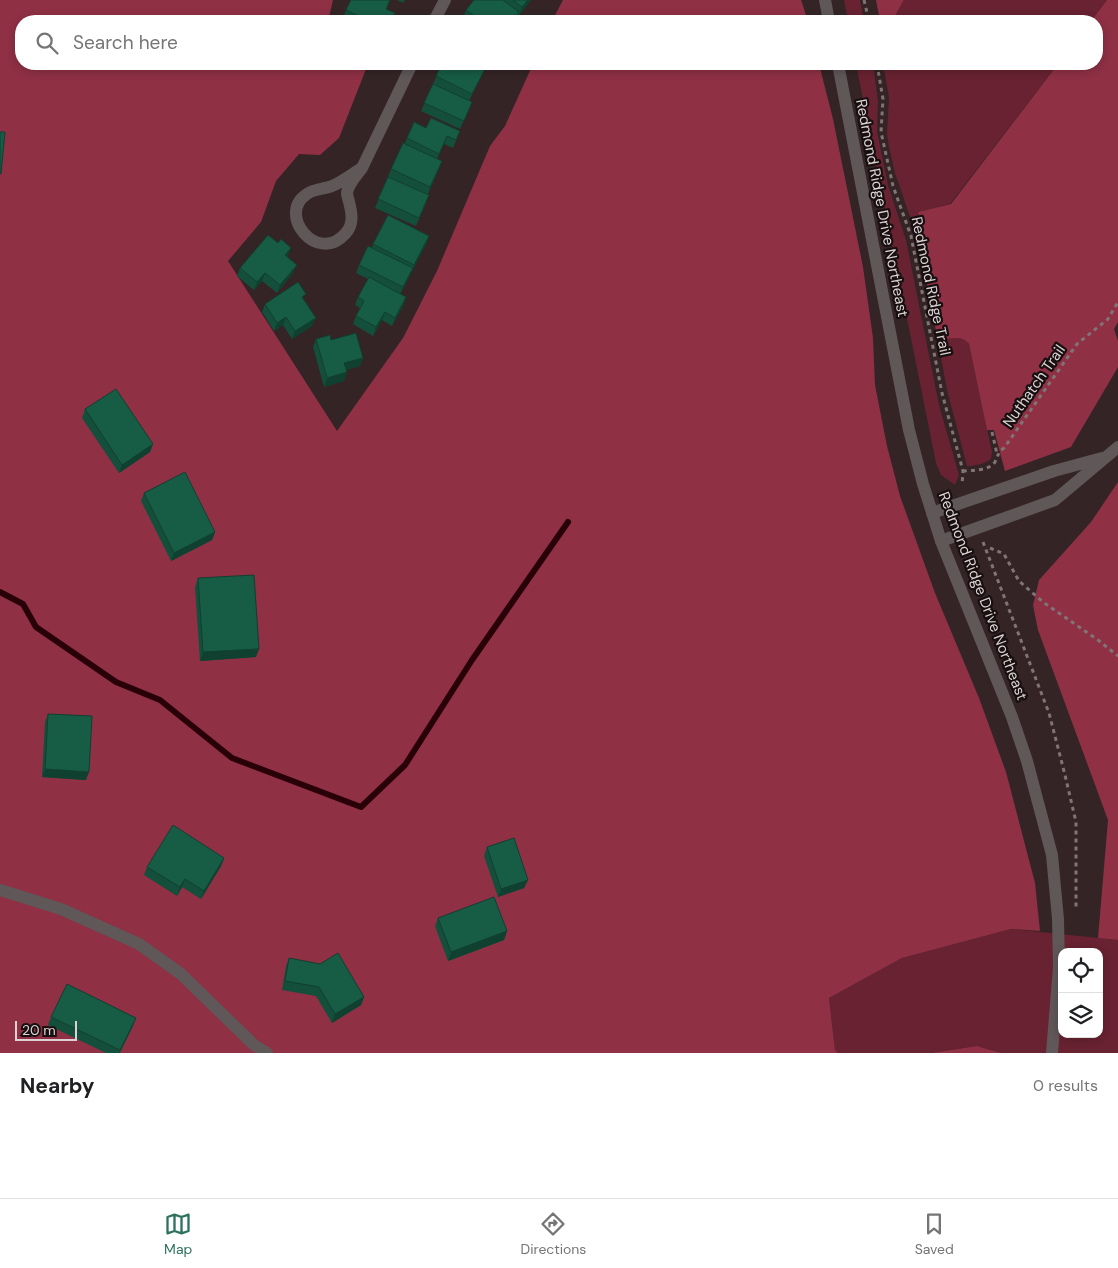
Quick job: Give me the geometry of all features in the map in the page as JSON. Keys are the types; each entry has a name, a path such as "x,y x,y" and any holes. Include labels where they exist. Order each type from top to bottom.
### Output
{"street":[{"path":"437,15 445,0"},
{"path":"825,0 828,15"},
{"path":"362,168 333,186 307,194 301,201 296,209 296,221 306,236 322,244 332,243 341,239 347,232 351,224 352,214 346,195 351,183 362,168 409,70"},
{"name":"Redmond Ridge Drive Northeast","path":"839,70 909,430 941,541 1012,717 1027,761 1052,855 1058,919 1059,967 1052,1053"},
{"path":"941,541 1055,500 1118,448"},
{"path":"932,513 1054,471 1106,456"},
{"path":"0,890 61,909 138,944 181,974 254,1045 266,1053"}],"path":[{"path":"864,0 868,15"},
{"name":"Redmond Ridge Trail","path":"878,70 883,99 882,132 893,186 911,236 942,393 963,471 962,484"},
{"name":"Nuthatch Trail","path":"963,471 987,467 995,461 997,455 1004,448 1076,344 1108,319 1118,302"},
{"path":"992,432 997,455"},
{"path":"990,548 1004,554 1019,581 1043,602 1118,656"},
{"path":"989,558 1049,713 1065,775 1076,822 1076,914"}],"shaded area":[{"path":"0,0 333,0 329,15 15,15 15,70 366,70 339,138 320,155 299,154 276,181 261,222 228,261 337,431 403,338 437,271 490,146 505,126 530,70 821,70 833,119 863,267 873,338 875,385 887,446 900,496 935,593 979,698 1006,772 1035,883 1040,931 1011,929 902,958 829,998 835,1050 838,1053 0,1053"},
{"path":"563,0 801,0 806,15 555,15"},
{"path":"844,0 860,0 863,15 847,15"},
{"path":"876,0 904,0 895,15 879,15"},
{"path":"904,0 1107,0 1096,15 895,15"},
{"path":"1107,0 1118,0 1118,322 1114,329 1118,341 1118,367 1071,447 1005,471 994,430 987,430 969,344 959,338 938,341 926,280 932,272 918,212 951,204 1053,70 1103,70 1103,15 1096,15"},
{"path":"857,70 874,70 878,101 877,131 888,185 906,240 939,405 959,475 955,485 941,475 936,463"},
{"path":"884,70 1053,70 950,204 918,212 932,272 926,280 919,243 895,173 889,147 887,134 889,97"},
{"path":"956,337 965,340 969,344 992,452 991,459 974,466 967,466 947,390 938,341"},
{"path":"1118,482 1118,940 1098,938 1108,820 1038,630 1033,605 1039,580 1091,522"},
{"path":"1011,929 1118,940 1118,1053 1001,1053 977,1046 931,1053 838,1053 835,1051 829,998 902,958"},
{"path":"977,1046 1001,1053 931,1053"}],"building":[{"path":"351,0 390,0 386,9 395,13 394,15 356,15 346,10"},
{"path":"474,0 503,0 519,12 517,15 473,15 466,10"},
{"path":"513,0 528,0 522,7"},
{"path":"439,70 484,70 472,94 436,76"},
{"path":"433,84 472,102 464,121 424,103"},
{"path":"431,118 460,131 456,140 447,136 439,154 407,138 414,122 426,128"},
{"path":"0,132 5,132 1,174 0,174"},
{"path":"403,143 442,161 430,187 391,169"},
{"path":"388,177 429,195 419,218 378,199"},
{"path":"388,215 429,236 414,265 373,244"},
{"path":"268,235 278,243 281,239 291,248 285,255 297,265 280,285 265,273 257,282 240,268"},
{"path":"368,246 413,268 403,287 359,265"},
{"path":"369,277 406,297 395,318 385,312 376,327 356,316 364,301 358,297"},
{"path":"298,282 306,294 302,297 316,318 295,331 286,317 277,323 265,304"},
{"path":"356,333 363,358 344,363 347,372 327,378 316,339 330,335 331,340"},
{"path":"116,389 153,444 122,465 85,409"},
{"path":"185,472 215,532 174,553 144,493"},
{"path":"254,575 259,649 203,652 198,578"},
{"path":"48,714 92,716 89,772 45,769"},
{"path":"173,825 224,858 204,891 185,879 180,887 147,867"},
{"path":"514,838 528,880 501,889 487,847"},
{"path":"494,897 507,931 451,952 438,918"},
{"path":"338,953 364,997 335,1014 319,987 285,981 289,958 320,964"},
{"path":"67,984 136,1018 120,1050 51,1017"}],"waterway":[{"path":"0,592 23,604 36,627 116,682 160,700 232,758 361,807 405,765 472,660 568,522"}]}
